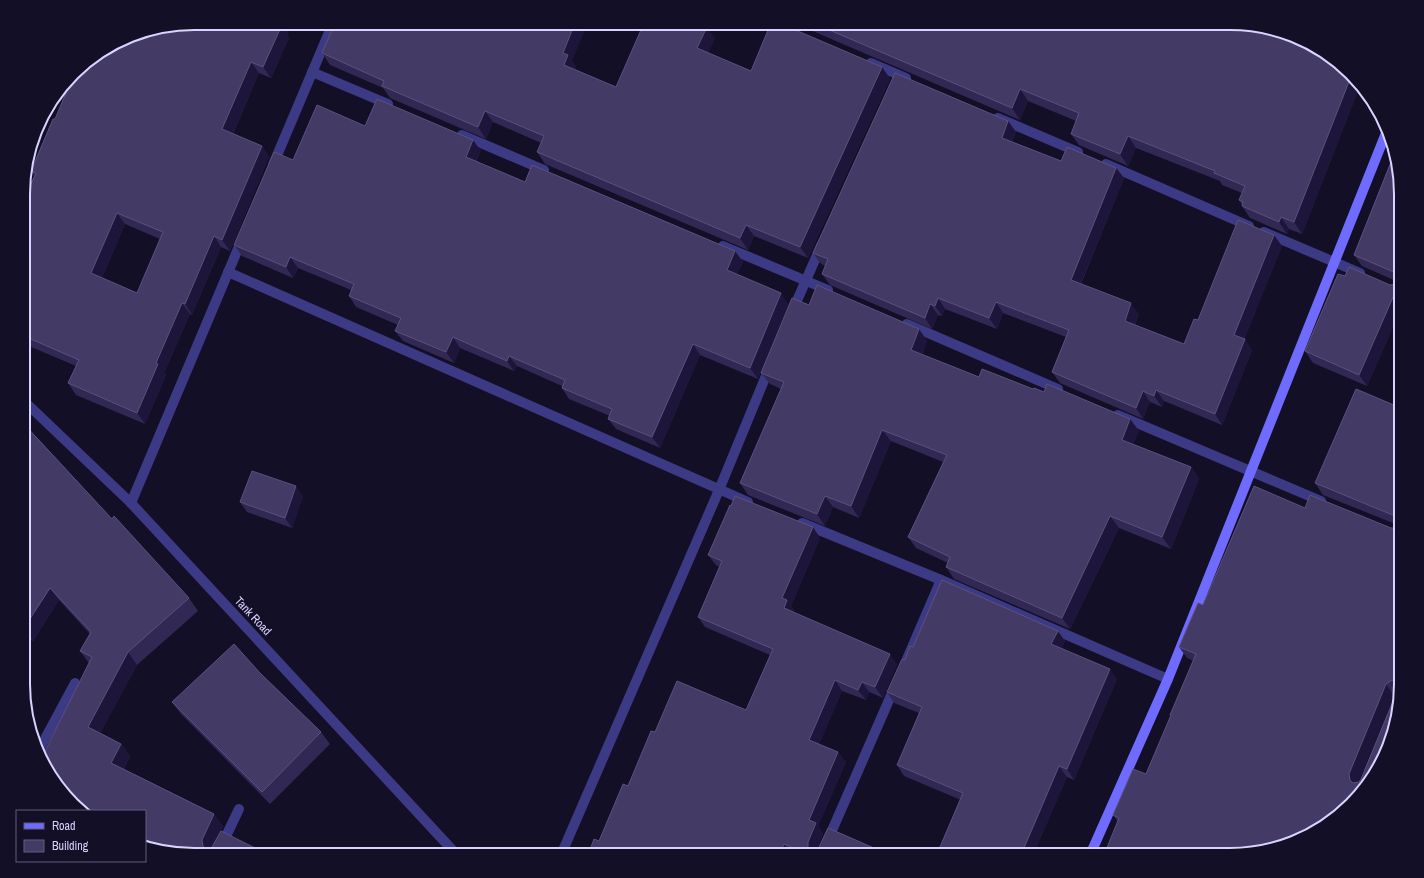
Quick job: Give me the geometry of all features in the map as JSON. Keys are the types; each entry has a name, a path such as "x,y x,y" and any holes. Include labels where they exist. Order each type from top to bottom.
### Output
{"street":[{"path":"270,172 330,30"},
{"path":"863,60 898,79 914,82"},
{"path":"312,72 400,109"},
{"path":"986,113 1367,276"},
{"path":"452,131 555,175"},
{"path":"1093,848 1168,679 1384,138"},
{"path":"130,503 246,229"},
{"path":"787,324 825,238"},
{"path":"717,243 834,293"},
{"path":"228,272 719,490 755,504"},
{"path":"900,321 1068,393"},
{"path":"564,848 719,490 772,360"},
{"name":"Tank Road","path":"30,406 130,503 450,848"},
{"path":"1112,412 1250,472 1329,504"},
{"path":"790,519 941,580 1168,679"},
{"path":"824,848 941,580"},
{"path":"41,745 75,683"},
{"path":"220,848 239,809"}],"building":[{"path":"183,30 280,30 263,67 251,62 222,129 262,146 222,240 214,236 185,304 182,303 156,363 158,364 137,413 68,383 79,360 30,339 30,186 36,173 31,171 53,119 55,119 67,91 78,78 94,64 131,42 162,33","holes":["117,213 163,232 137,293 91,273"]},
{"path":"332,30 572,30 563,53 568,55 564,65 616,87 641,30 706,30 697,48 751,71 768,30 795,30 882,67 800,247 746,225 740,238 537,152 544,136 485,111 478,127 382,86 384,81 322,53"},
{"path":"829,30 1252,31 1293,42 1303,47 1330,64 1349,81 1294,222 1281,217 1279,222 1242,206 1243,202 1239,200 1245,186 1214,173 1215,171 1128,136 1120,154 1071,134 1079,113 1020,89 1012,108"},
{"path":"895,73 1008,121 1002,138 1061,161 1067,147 1116,168 1071,280 1131,303 1125,321 1184,344 1194,319 1198,320 1238,220 1274,235 1234,335 1245,339 1215,414 1156,390 1154,396 1143,391 1136,408 1052,372 1069,330 996,302 989,318 938,298 935,306 930,304 925,318 822,274 828,259 813,253"},
{"path":"377,99 473,140 466,157 525,182 532,165 735,251 727,270 781,293 750,368 693,344 652,437 608,419 612,409 562,388 565,380 509,356 507,361 453,337 446,352 395,331 401,318 349,296 354,284 290,257 286,267 234,245 274,152 293,160 317,105 365,126"},
{"path":"1391,162 1394,183 1394,272 1354,255"},
{"path":"1349,267 1390,285 1394,284 1394,295 1359,375 1305,351 1338,274 1345,276"},
{"path":"817,285 919,329 911,350 979,377 982,369 1044,392 1047,384 1130,419 1122,440 1191,467 1162,537 1110,516 1062,618 946,567 950,557 908,537 947,455 882,430 851,506 825,496 817,514 740,483 784,382 761,373 792,298 809,305"},
{"path":"1356,389 1394,405 1394,516 1315,483"},
{"path":"30,430 112,519 114,516 189,598 128,652 88,727 121,744 111,763 214,814 202,840 205,848 172,847 146,840 146,810 89,810 64,784 52,766 44,752 92,657 80,651 91,632 50,588 30,619"},
{"path":"252,471 296,486 285,518 240,502"},
{"path":"1254,486 1305,508 1310,495 1394,528 1394,681 1392,680 1386,684 1349,774 1350,780 1353,783 1359,782 1361,779 1394,700 1393,706 1382,747 1377,757 1360,784 1346,800 1330,814 1303,831 1293,836 1262,845 1241,848 1107,848 1119,818 1113,815 1133,769 1146,774 1196,654 1179,647 1198,603 1203,605"},
{"path":"735,496 813,527 782,598 787,600 784,608 890,654 875,687 862,682 858,690 835,680 809,740 838,752 809,820 816,823 808,842 808,848 793,848 784,844 782,848 591,848 594,839 599,841 623,784 628,786 651,731 655,732 677,681 746,710 773,649 698,617 722,561 708,555 730,505 731,506"},
{"path":"942,580 1058,631 1051,644 1110,669 1067,769 1059,766 1024,848 940,848 963,793 897,765 922,707 887,692 902,659 905,660 910,646 913,647"},
{"path":"234,644 260,673 321,732 262,792 172,702"},
{"path":"828,828 874,848 818,848"},
{"path":"221,831 255,848 210,848"}]}
